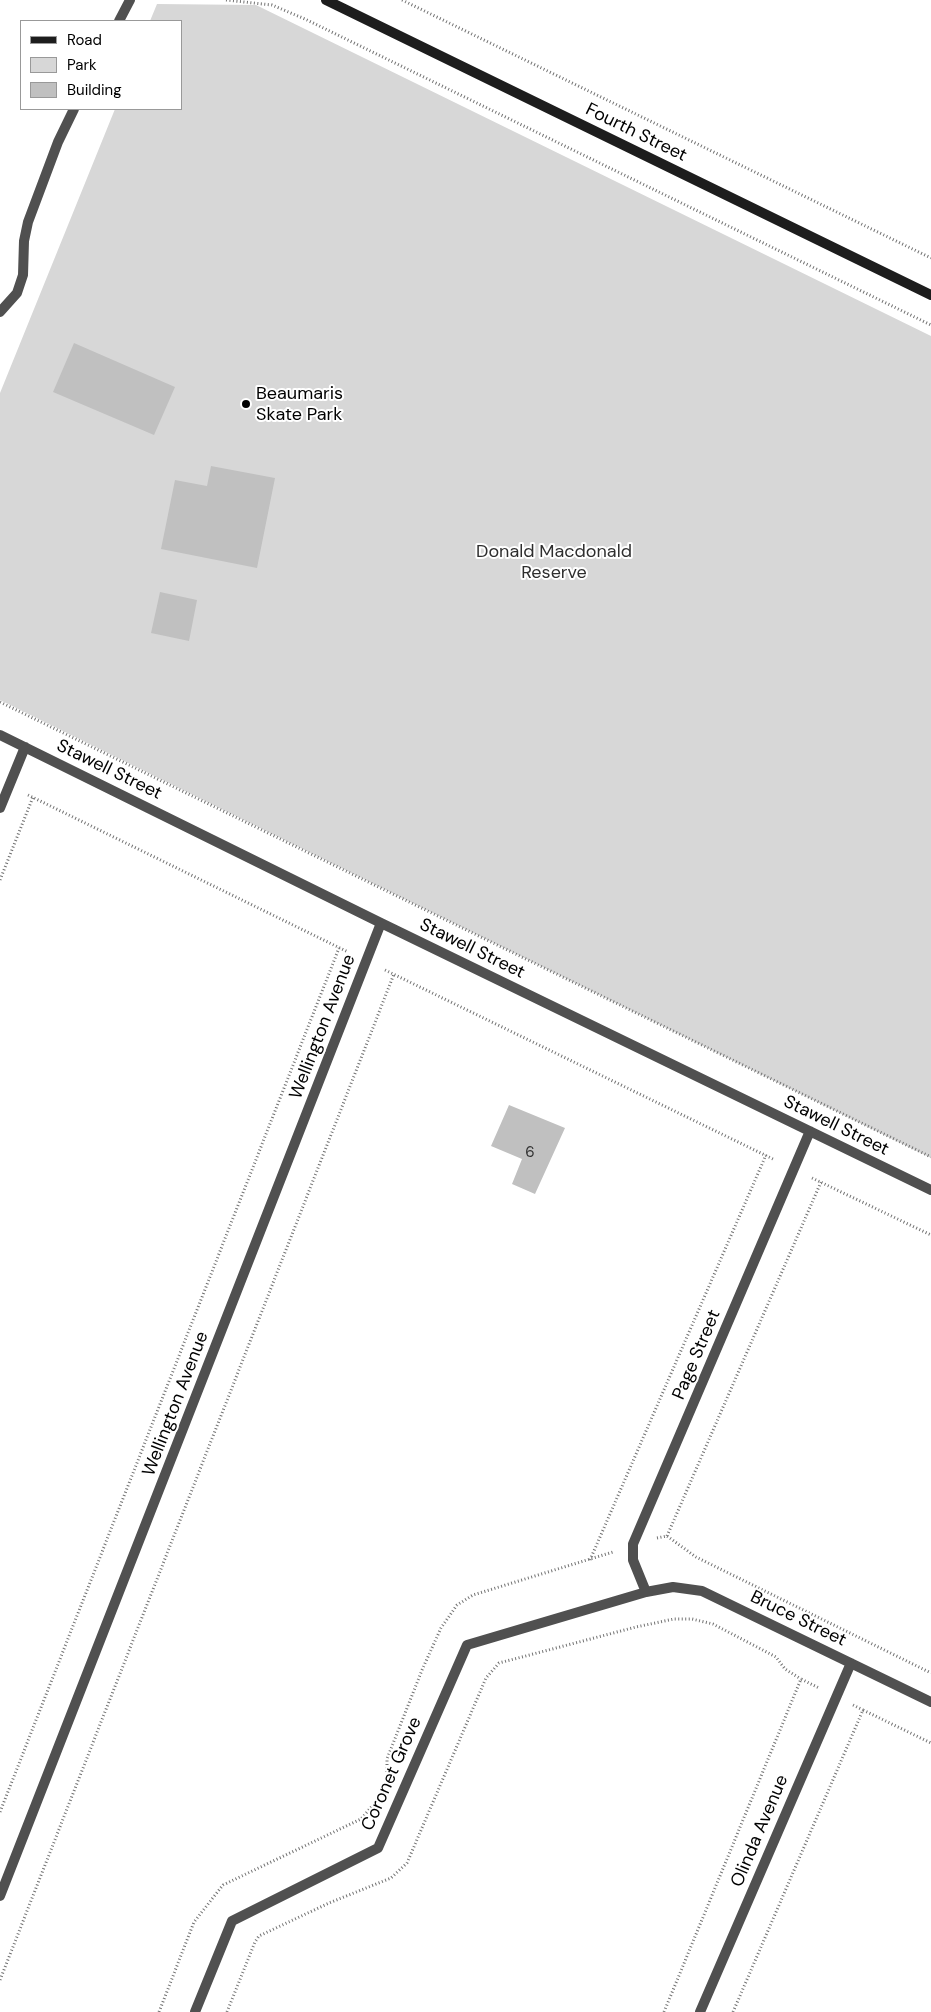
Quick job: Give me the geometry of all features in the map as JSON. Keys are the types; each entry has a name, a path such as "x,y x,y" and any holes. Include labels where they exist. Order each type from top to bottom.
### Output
{"street":[{"path":"120,20 130,0"},
{"name":"Fourth Street","path":"326,0 931,295"},
{"path":"0,312 17,294 22,275 24,241 28,222 58,142 74,110"},
{"name":"Stawell Street","path":"0,735 381,924 931,1190"},
{"path":"0,808 25,747"},
{"name":"Wellington Avenue","path":"0,1896 381,924"},
{"name":"Page Street","path":"633,1544 810,1131"},
{"path":"633,1544 633,1560 646,1592"},
{"name":"Bruce Street","path":"646,1592 673,1587 702,1591 931,1702"},
{"name":"Coronet Grove","path":"195,2012 232,1921 378,1848 467,1645 646,1592"},
{"name":"Olinda Avenue","path":"700,2012 851,1663"}],"path":[{"path":"226,0 272,5 305,19 931,325"},
{"path":"402,0 931,258"},
{"path":"0,702 931,1157"},
{"path":"9,785 339,948 931,1235"},
{"path":"0,880 33,797"},
{"path":"0,1812 339,948"},
{"path":"0,1980 394,974"},
{"path":"590,1560 766,1155"},
{"path":"667,1536 821,1182"},
{"path":"387,1776 387,1759 422,1670 441,1628 457,1604 473,1595 590,1560 633,1544 667,1536 696,1557 931,1673"},
{"path":"227,2012 259,1936 329,1903 391,1878 407,1863 486,1678 499,1663 636,1627 674,1619 692,1619 713,1624 776,1657 785,1668 801,1679 931,1743"},
{"path":"664,2012 801,1679"},
{"path":"733,2012 863,1710"},
{"path":"159,2012 194,1922 223,1885 362,1819 375,1802"}],"green space":[{"name":"Donald Macdonald Reserve","path":"157,4 256,5 931,336 931,1158 0,700 0,393 115,110 182,110 182,20 150,20"}],"building":[{"path":"74,343 175,387 154,435 53,392"},
{"path":"211,466 275,478 257,568 161,549 175,480 207,486"},
{"path":"160,592 197,600 189,641 151,633"},
{"path":"509,1105 565,1128 535,1194 512,1184 522,1159 491,1146"}],"place":[{"name":"Beaumaris Skate Park","path":"246,404"}]}
